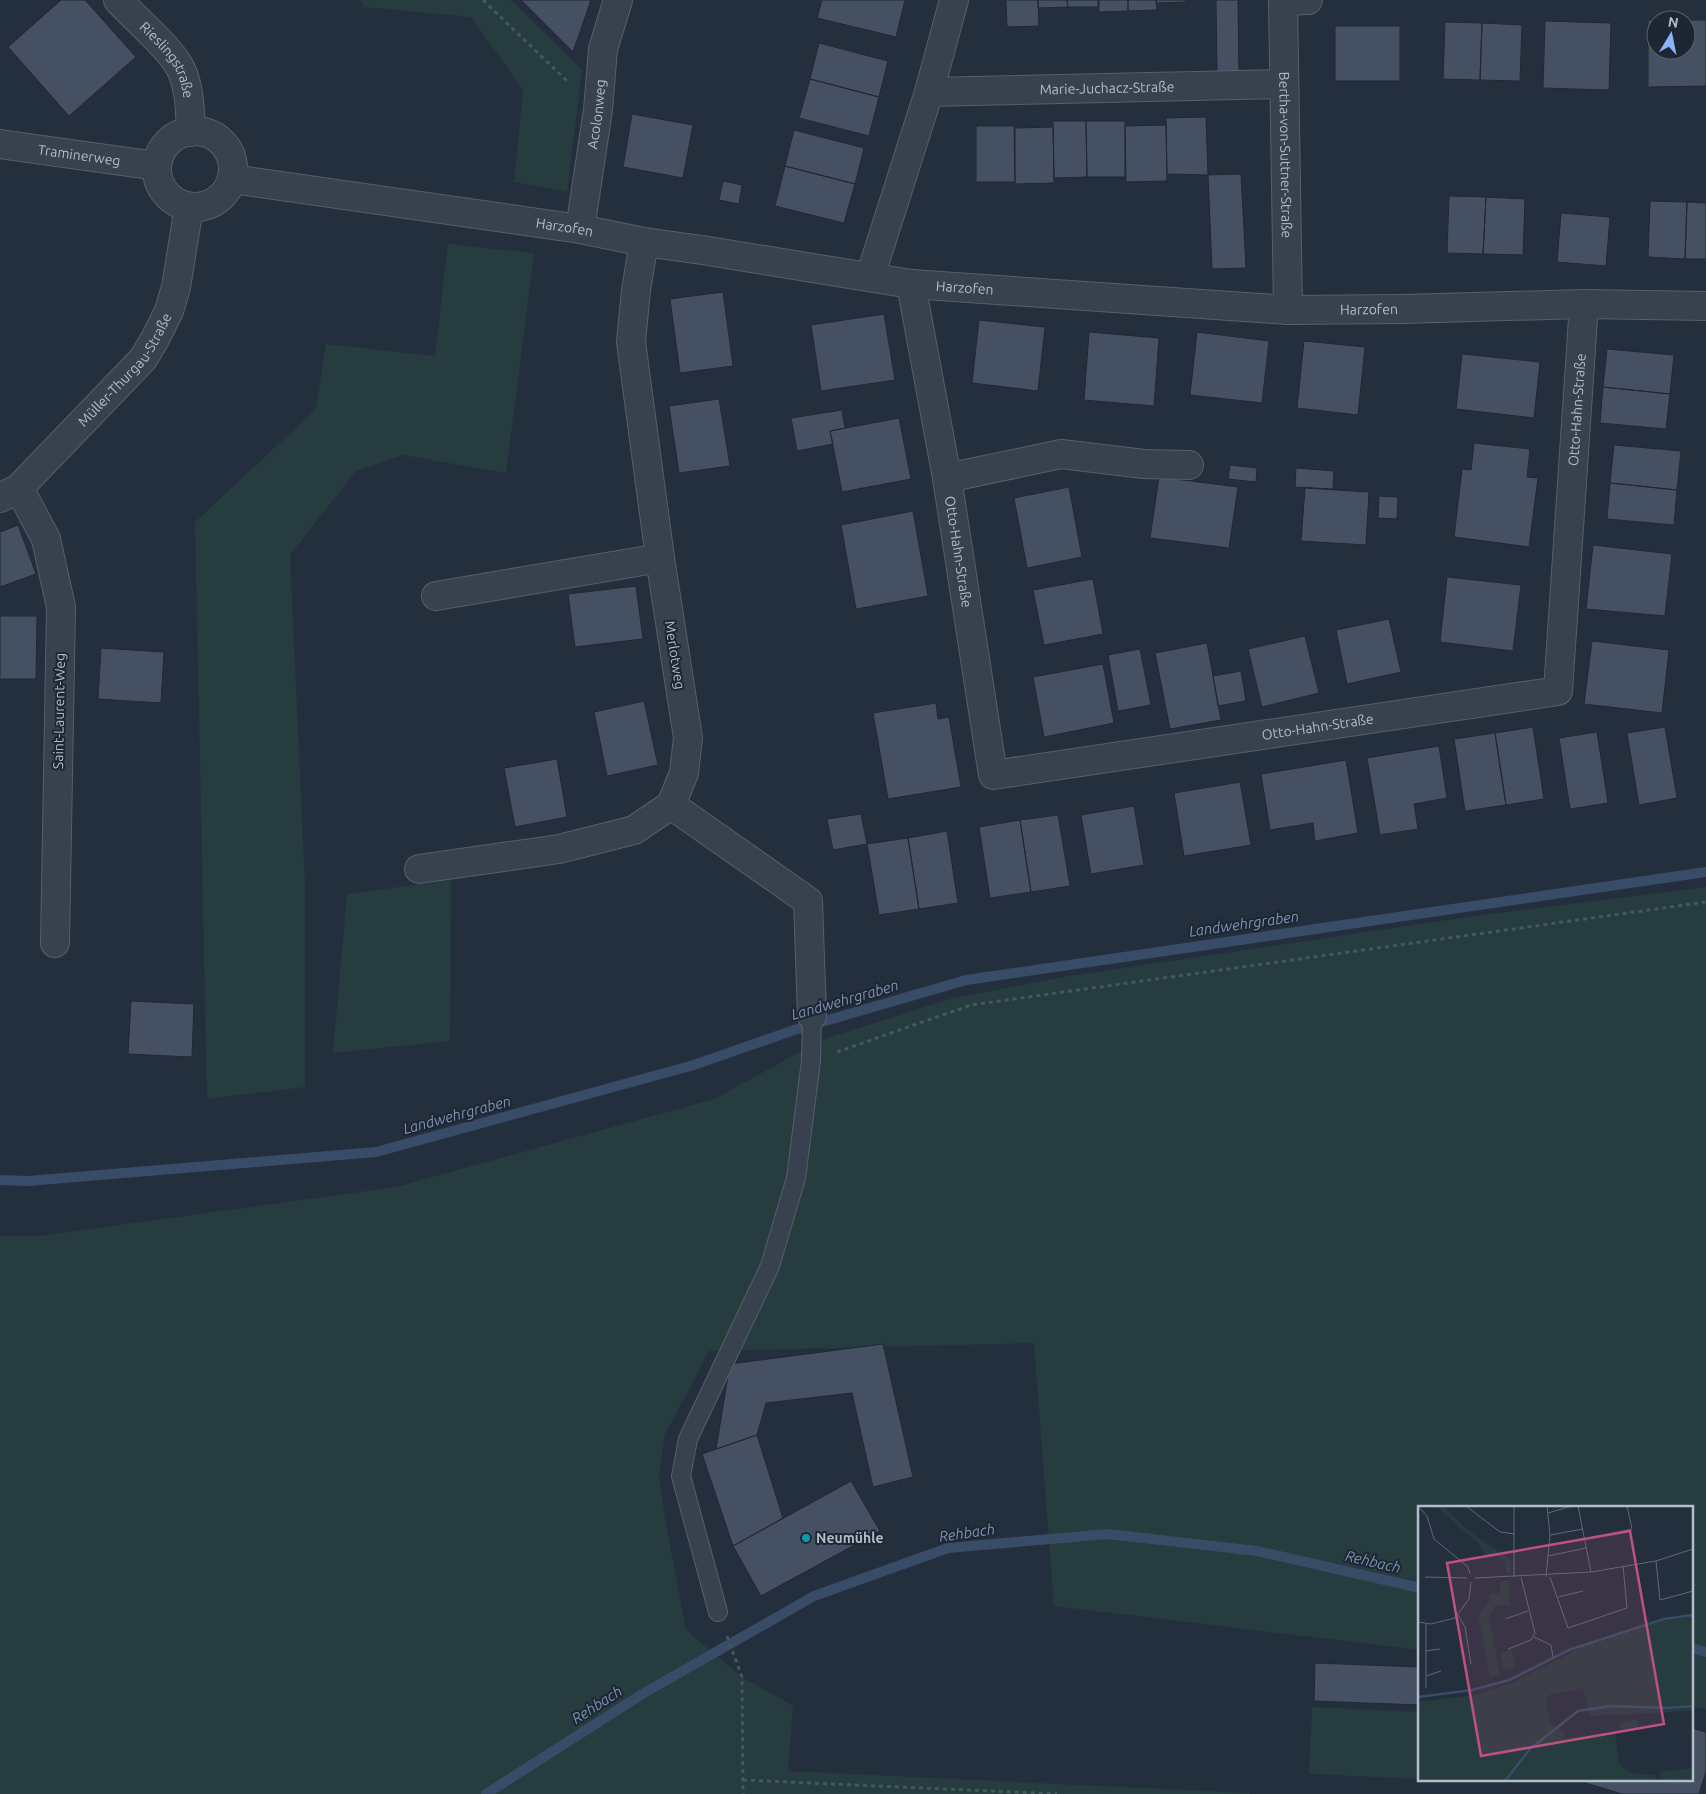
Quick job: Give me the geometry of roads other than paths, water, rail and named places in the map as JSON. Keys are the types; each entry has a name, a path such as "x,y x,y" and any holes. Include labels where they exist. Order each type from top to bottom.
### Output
{"street":[{"name":"Rieslingstraße","path":"118,0 179,65 186,84 191,132"},
{"name":"Acolonweg","path":"580,229 598,110 603,49 618,0"},
{"path":"870,277 928,92 954,0"},
{"name":"Bertha-von-Suttner-Straße","path":"1288,310 1284,84 1292,0"},
{"name":"Marie-Juchacz-Straße","path":"928,92 1284,84"},
{"path":"191,132 206,133 219,139 229,151 233,165 232,179 228,190 211,204 200,207 178,203 169,197 162,188 158,177 157,166 161,153 168,142 179,135 191,132"},
{"name":"Traminerweg","path":"0,144 157,166"},
{"name":"Harzofen","path":"232,179 580,229 644,242 911,284 1288,310 1584,304 1706,306"},
{"name":"Müller-Thurgau-Straße","path":"10,493 143,360 156,339 169,311 176,287 189,206"},
{"name":"Merlotweg","path":"644,242 636,290 631,342 660,558 688,738 684,773 671,805"},
{"name":"Otto-Hahn-Straße","path":"911,284 947,478 993,775 1558,691 1584,304"},
{"name":"Otto-Hahn-Straße","path":"947,478 1061,454 1144,464 1189,464"},
{"name":"Saint-Laurent-Weg","path":"10,493 46,539 61,607 55,943"},
{"path":"436,596 660,558"},
{"path":"419,868 559,849 634,830 671,805 808,901 812,1027"}],"lane":[{"path":"718,1612 681,1476 688,1438 770,1266 796,1178 811,1061 812,1027"}],"waterway":[{"name":"Landwehrgraben","path":"0,1180 28,1181 376,1152 694,1065 794,1030 966,980 1706,872"},
{"name":"Rehbach","path":"486,1794 644,1693 814,1596 948,1548 1108,1534 1257,1551 1418,1588"},
{"name":"Rehbach","path":"1694,1649 1706,1652"}],"place":[{"name":"Neumühle","path":"806,1538"}]}
